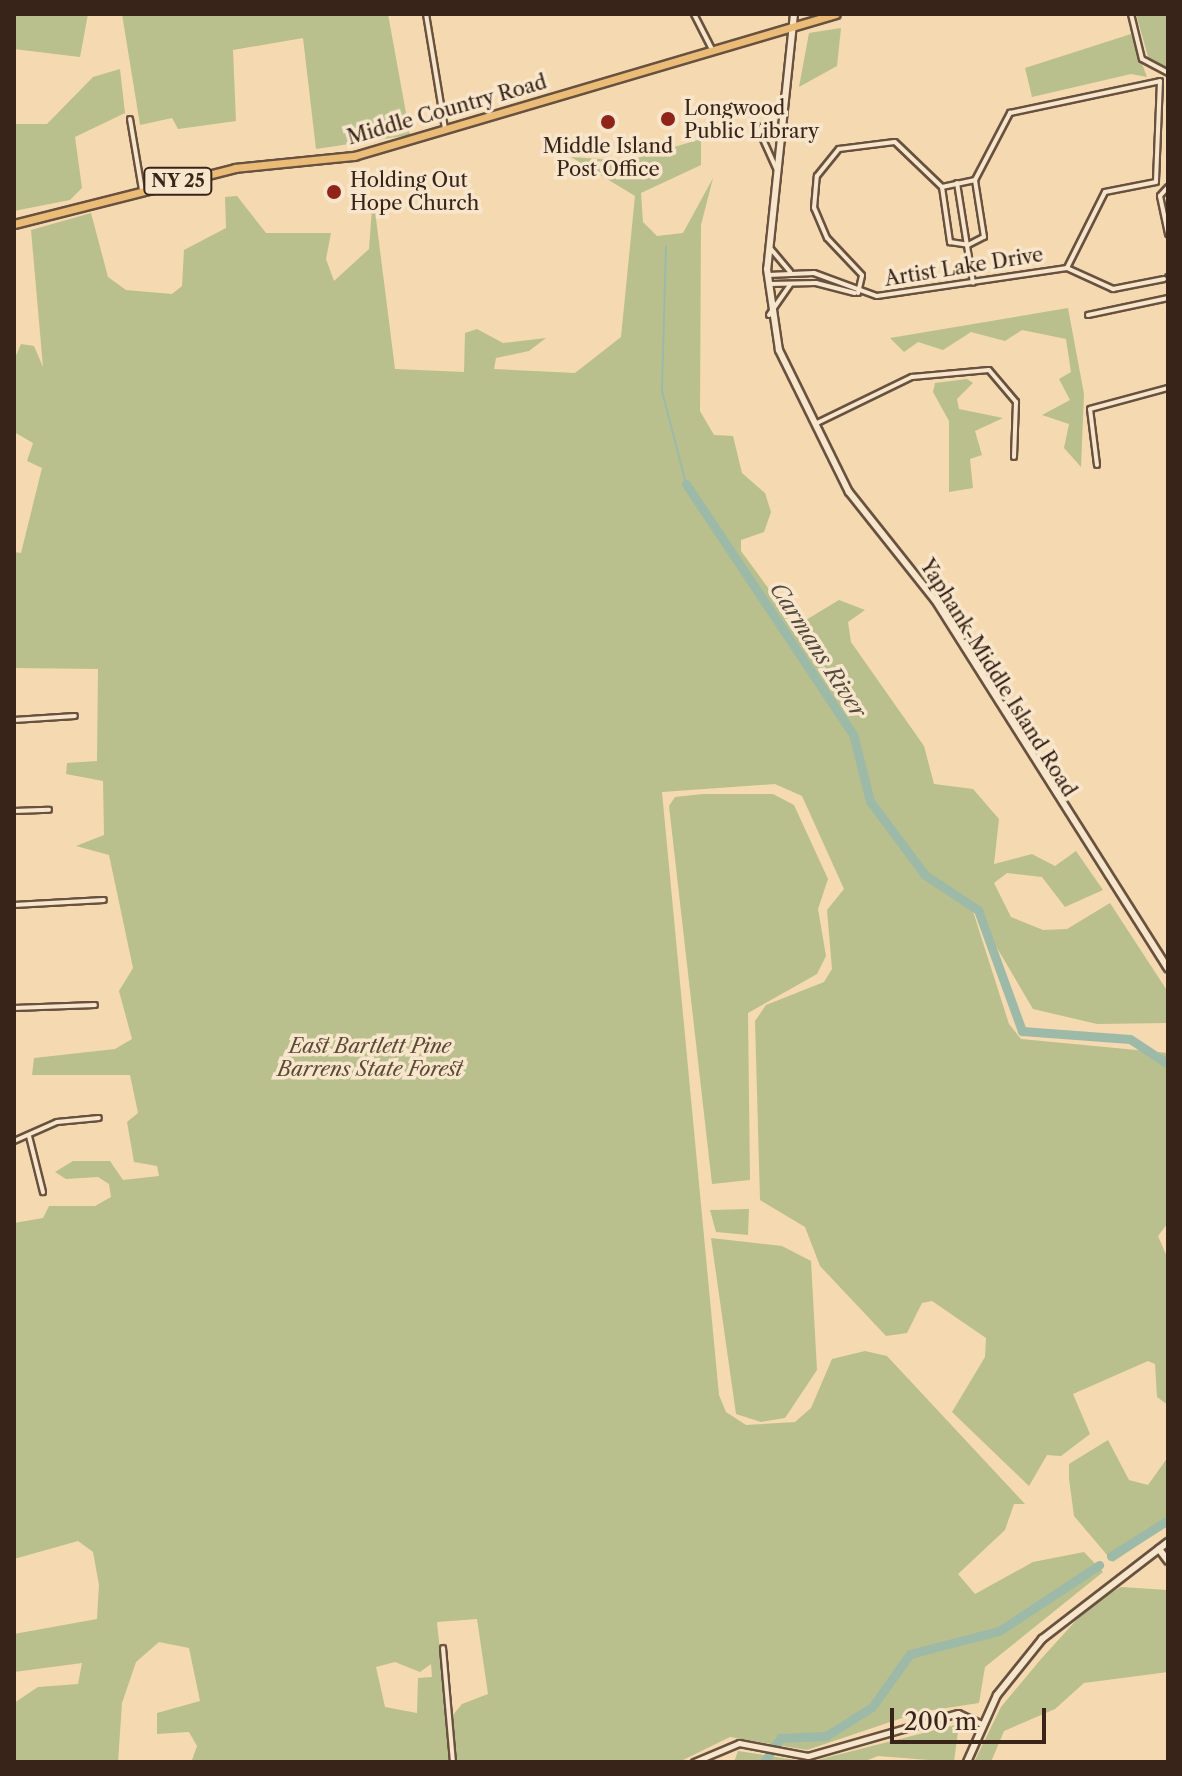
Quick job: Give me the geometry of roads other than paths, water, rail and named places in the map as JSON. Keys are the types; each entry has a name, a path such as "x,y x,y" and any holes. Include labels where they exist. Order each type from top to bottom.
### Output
{"main road":[{"name":"Yaphank-Middle Island Road","path":"794,14 768,243 769,315 815,424 849,492 935,600 1168,969"},
{"name":"Middle Country Road","path":"14,224 235,168 354,156 836,14"},
{"path":"967,1762 982,1724 1042,1639 1168,1542"},
{"path":"1159,1549 1168,1561"}],"street":[{"path":"426,14 446,131"},
{"path":"694,14 712,49"},
{"path":"1131,14 1142,59 1168,73"},
{"path":"767,284 793,283 858,293 862,275 827,238 814,208 826,162 839,149 893,141 942,187 950,242 968,245 984,237 975,180 1010,113 1160,81 1156,182 1105,192 1067,268"},
{"path":"130,119 142,190"},
{"path":"757,126 776,168"},
{"path":"942,187 975,180"},
{"path":"957,183 973,283"},
{"path":"1168,187 1161,189 1168,234"},
{"path":"768,243 792,273"},
{"name":"Artist Lake Drive","path":"767,275 792,273 827,276 858,293 893,296 1067,268 1113,289 1167,278"},
{"path":"769,315 793,283"},
{"path":"1088,315 1168,298"},
{"path":"815,424 912,377 989,370 1016,402 1014,457"},
{"path":"1097,465 1090,409 1168,388"},
{"path":"14,720 75,716"},
{"path":"14,811 49,810"},
{"path":"14,905 104,900"},
{"path":"14,1008 95,1005"},
{"path":"14,1141 57,1122 99,1118"},
{"path":"29,1136 43,1192"},
{"path":"443,1648 453,1762"},
{"path":"694,1762 739,1743 808,1756 958,1713 982,1724"}],"waterway":[{"path":"666,246 662,391 686,484"},
{"name":"Carmans River","path":"686,484 853,734 870,801 925,875 978,910 1022,1031 1130,1039 1168,1064"},
{"name":"Carmans River","path":"1111,1556 1168,1520"},
{"name":"Carmans River","path":"764,1762 780,1738 826,1736 872,1707 910,1654 999,1631 1099,1565"}],"place":[{"name":"Longwood Public Library","path":"668,119"},
{"name":"Middle Island Post Office","path":"608,122"},
{"name":"Holding Out Hope Church","path":"334,192"}],"park label":[{"name":"East Bartlett Pine Barrens State Forest","path":"370,1058"}]}
